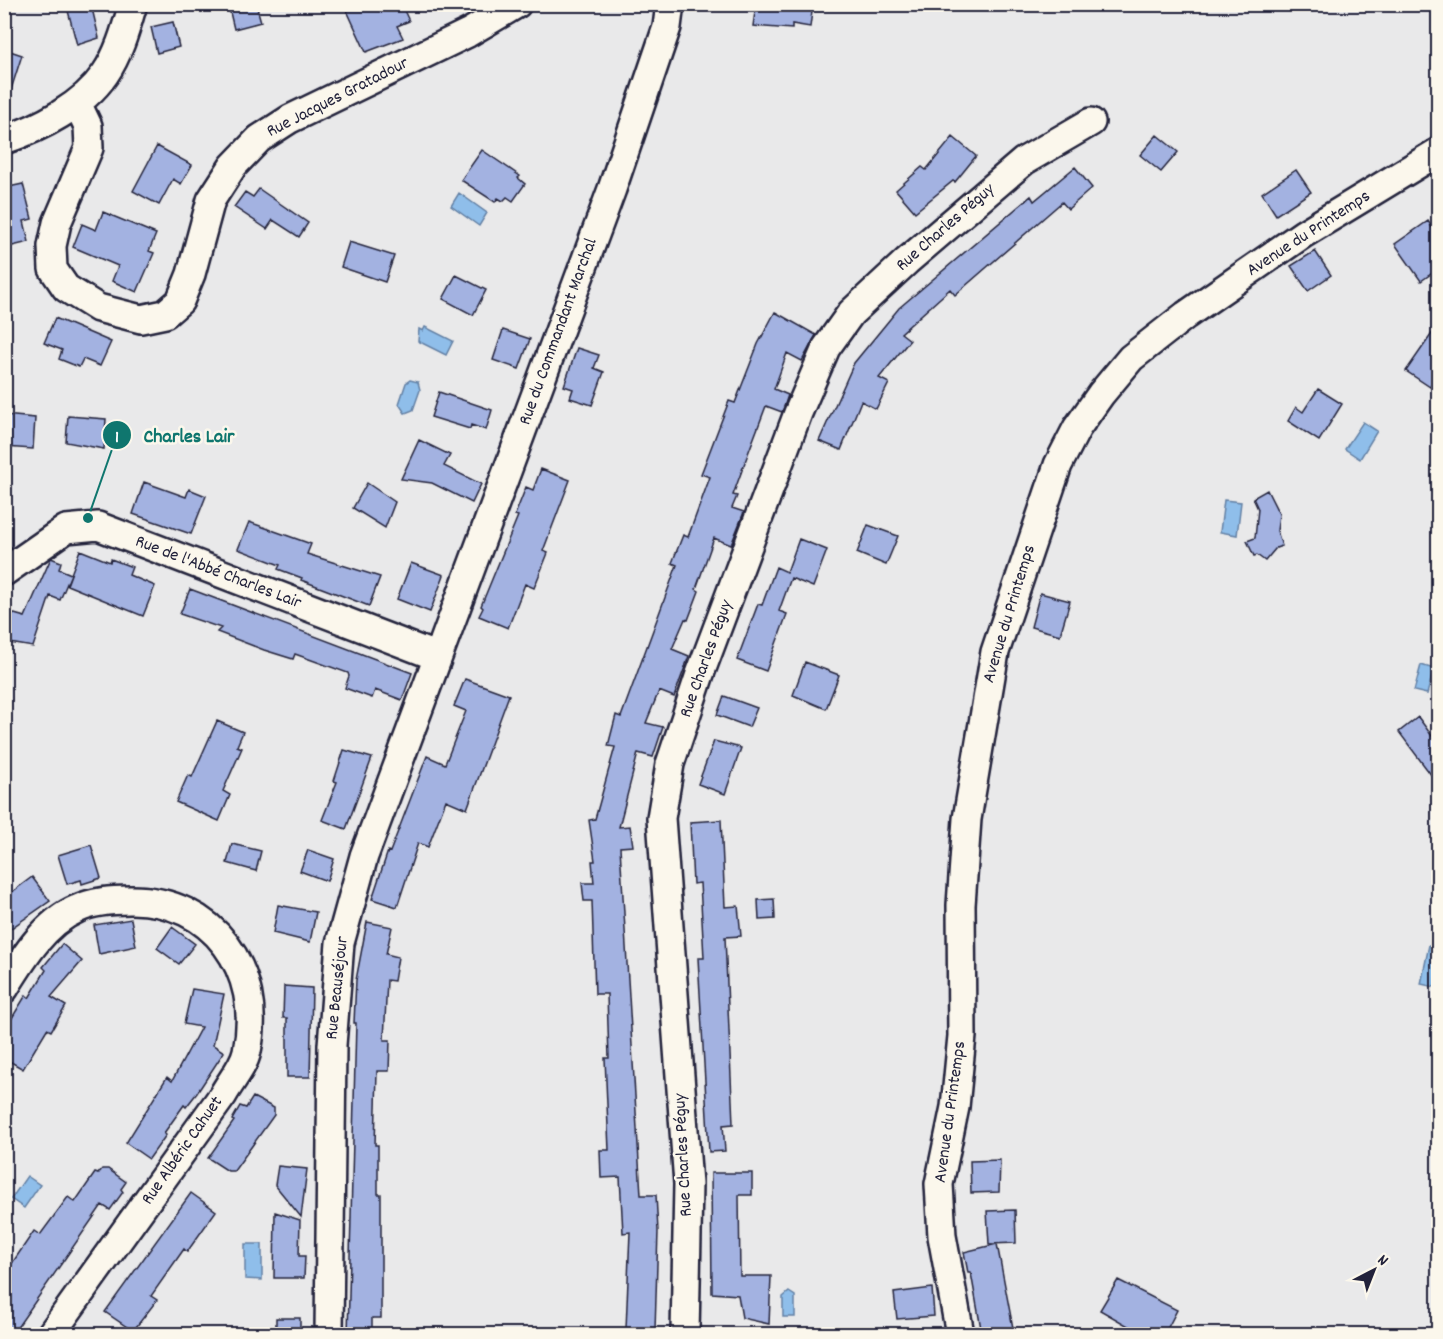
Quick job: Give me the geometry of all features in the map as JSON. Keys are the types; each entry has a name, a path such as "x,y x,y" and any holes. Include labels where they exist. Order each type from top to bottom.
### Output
{"street":[{"path":"4,140 32,131 77,103 105,75 124,36 133,4"},
{"name":"Rue Jacques Gratadour","path":"77,103 88,126 89,148 57,223 52,246 53,269 66,288 98,308 141,320 165,314 180,301 212,200 233,166 259,140 290,119 468,33 517,4"},
{"name":"Rue du Commandant Marchal","path":"438,657 612,189 667,27 670,4"},
{"name":"Rue Charles Péguy","path":"685,1335 688,1184 661,818 674,753 798,413 826,348 851,313 906,261 1024,160 1091,122"},
{"name":"Avenue du Printemps","path":"960,1335 942,1236 939,1184 955,1107 962,1036 961,905 967,819 995,652 1058,465 1077,428 1131,358 1186,315 1303,234 1438,152"},
{"name":"Rue de l'Abbé Charles Lair","path":"4,572 66,529 98,526 438,657"},
{"name":"Rue Beauséjour","path":"329,1335 332,1045 340,943 364,856 438,657"},
{"name":"Rue Albéric Cahuet","path":"4,989 19,965 47,930 76,909 108,900 151,900 187,911 212,928 230,949 244,977 250,1013 247,1053 223,1095 51,1335"}],"water":[{"path":"459,193 487,213 479,226 451,206"},
{"path":"425,327 453,341 446,355 418,341 419,329 423,331"},
{"path":"410,380 418,382 420,390 413,410 405,413 399,404 406,383"},
{"path":"1363,422 1377,431 1360,459 1345,449"},
{"path":"1224,500 1241,502 1237,535 1220,532"},
{"path":"1421,665 1434,669 1427,694 1414,691"},
{"path":"1429,945 1438,947 1435,987 1421,984"},
{"path":"27,1176 40,1185 24,1208 11,1199"},
{"path":"245,1244 262,1244 262,1280 245,1279"},
{"path":"789,1292 795,1296 795,1317 783,1317 783,1297"}],"building":[{"path":"75,4 91,4 99,38 77,45 67,7"},
{"path":"228,4 256,4 261,22 234,29"},
{"path":"344,4 401,4 409,21 397,26 403,38 366,52"},
{"path":"813,4 810,27 792,24 792,29 753,26 756,5"},
{"path":"173,22 179,47 157,53 151,27"},
{"path":"4,49 22,55 8,99 4,99"},
{"path":"1157,135 1178,152 1161,172 1140,155"},
{"path":"953,137 976,156 955,182 953,181 915,212 896,190 922,167 926,170"},
{"path":"157,146 192,165 181,184 173,179 159,205 133,191"},
{"path":"482,150 520,176 518,178 525,184 513,201 507,197 503,201 498,198 495,202 461,180"},
{"path":"1075,167 1092,188 1068,209 1062,202 955,295 950,289 901,333 910,340 879,378 889,383 876,409 861,401 841,450 819,441 854,363 899,308 1031,196 1034,201"},
{"path":"1296,170 1311,192 1276,215 1262,193"},
{"path":"23,184 32,219 24,221 29,242 4,248 4,188"},
{"path":"259,189 308,223 299,237 273,220 267,229 234,207 245,192 253,197"},
{"path":"103,212 156,234 149,251 154,253 137,292 112,281 118,266 73,247 82,224 96,230"},
{"path":"1428,221 1438,236 1438,269 1421,281 1395,244"},
{"path":"349,242 394,256 385,282 341,267"},
{"path":"1315,251 1331,275 1308,291 1291,266"},
{"path":"456,275 486,290 473,315 443,299"},
{"path":"775,312 816,335 802,361 787,353 774,389 788,395 784,407 782,412 766,406 733,495 737,496 732,508 744,512 731,545 714,538 696,589 699,591 688,620 685,619 672,649 689,656 674,697 659,691 646,723 663,727 653,757 638,753 619,827 630,826 633,846 620,847 641,1195 656,1195 658,1231 655,1330 626,1329 630,1232 623,1233 620,1177 601,1178 600,1150 609,1150 605,1058 609,1058 607,994 595,994 592,901 584,901 582,883 594,883 592,861 595,861 589,820 595,819 615,747 608,746 616,715 621,717 677,565 672,563 683,535 688,537 710,477 701,474 729,401 735,403 758,344"},
{"path":"55,318 111,342 100,366 83,359 79,367 59,359 62,350 44,343"},
{"path":"1438,325 1438,375 1430,387 1406,371"},
{"path":"503,330 530,339 519,369 493,360"},
{"path":"577,348 599,355 594,368 604,372 592,405 570,398 573,389 564,386"},
{"path":"1318,389 1342,404 1319,441 1288,421 1296,407 1303,412"},
{"path":"439,392 492,410 486,430 471,425 470,429 431,417"},
{"path":"4,415 35,418 33,449 4,447"},
{"path":"68,416 106,419 104,449 66,442"},
{"path":"419,440 450,455 444,466 481,484 472,503 432,483 401,479"},
{"path":"541,469 570,480 543,551 548,553 534,588 525,584 508,628 479,616 483,608 481,606 518,516 515,515 526,487 533,490"},
{"path":"144,482 186,497 189,489 206,496 191,534 133,514"},
{"path":"367,483 395,502 385,528 353,508"},
{"path":"1267,490 1279,514 1277,531 1282,546 1276,548 1265,561 1257,555 1254,556 1247,541 1255,538 1258,509 1253,498"},
{"path":"249,522 311,544 307,554 380,577 369,606 301,580 302,578 278,569 280,565 238,549"},
{"path":"868,525 898,536 886,565 857,553"},
{"path":"799,539 827,550 813,587 791,578 779,611 787,614 766,671 737,660 758,604 762,605 776,567 787,572"},
{"path":"80,550 110,562 111,559 132,567 129,575 155,586 143,616 67,585"},
{"path":"51,558 61,562 59,569 71,574 60,600 50,596 33,647 4,642 4,611 25,617"},
{"path":"411,563 444,575 430,612 397,599"},
{"path":"190,589 412,673 402,700 375,690 372,698 345,688 348,673 295,654 293,659 264,650 217,632 221,628 180,614"},
{"path":"1040,593 1070,601 1060,635 1031,627"},
{"path":"805,662 839,675 826,709 793,695"},
{"path":"465,679 509,695 467,809 446,800 428,847 418,843 397,907 372,899 388,851 390,852 427,756 445,764 466,711 454,706"},
{"path":"724,696 757,708 749,727 717,715"},
{"path":"1418,717 1438,744 1438,784 1399,732"},
{"path":"217,721 243,732 237,746 242,748 223,791 230,795 219,821 176,802 188,775 192,777"},
{"path":"714,741 741,748 725,794 698,784"},
{"path":"344,750 372,758 346,829 322,820 337,782 334,781"},
{"path":"721,820 725,907 738,906 741,936 725,937 733,1124 723,1125 725,1151 709,1152 698,958 704,958 700,883 693,884 690,822"},
{"path":"232,844 261,851 256,871 227,863"},
{"path":"91,845 101,878 82,884 81,880 67,884 58,855"},
{"path":"308,850 334,859 327,881 300,871"},
{"path":"32,877 50,901 4,933 4,898"},
{"path":"774,899 775,919 759,920 758,900"},
{"path":"278,905 316,912 310,942 273,933"},
{"path":"131,919 136,946 99,954 94,925"},
{"path":"367,922 392,927 386,954 398,957 394,981 387,980 384,1040 390,1040 389,1071 377,1071 375,1145 378,1145 378,1194 381,1194 381,1318 372,1318 372,1335 348,1335 356,1023 354,1023 356,980"},
{"path":"172,927 195,944 179,964 157,948"},
{"path":"62,944 82,961 51,997 66,1006 51,1031 47,1029 23,1069 4,1058 4,1031 26,995 29,998 46,970 43,967"},
{"path":"284,986 312,988 310,1077 287,1077 287,1018 283,1018"},
{"path":"192,989 224,994 213,1045 224,1052 197,1093 186,1107 184,1105 164,1133 166,1135 149,1159 126,1143 167,1077 172,1081 201,1027 184,1024"},
{"path":"253,1097 274,1108 274,1115 234,1171 228,1171 208,1158 234,1121 232,1120 240,1106 246,1108"},
{"path":"1000,1160 999,1192 971,1193 970,1161"},
{"path":"278,1166 307,1169 301,1217 275,1185"},
{"path":"102,1169 108,1169 126,1182 121,1189 123,1192 110,1210 102,1205 12,1335 4,1335 4,1275 34,1231 40,1235 68,1197 75,1202 95,1173 98,1174"},
{"path":"711,1173 752,1173 752,1195 739,1195 740,1276 771,1276 769,1324 742,1318 738,1295 712,1293"},
{"path":"191,1193 216,1211 187,1252 184,1249 151,1296 157,1300 133,1331 105,1312"},
{"path":"1015,1210 1016,1243 989,1244 987,1211"},
{"path":"275,1212 300,1220 299,1256 305,1256 304,1278 274,1278"},
{"path":"997,1244 1013,1328 982,1334 971,1273 968,1273 964,1252"},
{"path":"1118,1280 1177,1310 1164,1335 1144,1335 1100,1310"},
{"path":"932,1288 934,1316 897,1319 894,1293"},
{"path":"276,1318 300,1318 300,1335 276,1335"}],"place":[{"name":"Charles Lair","path":"88,518"}]}
